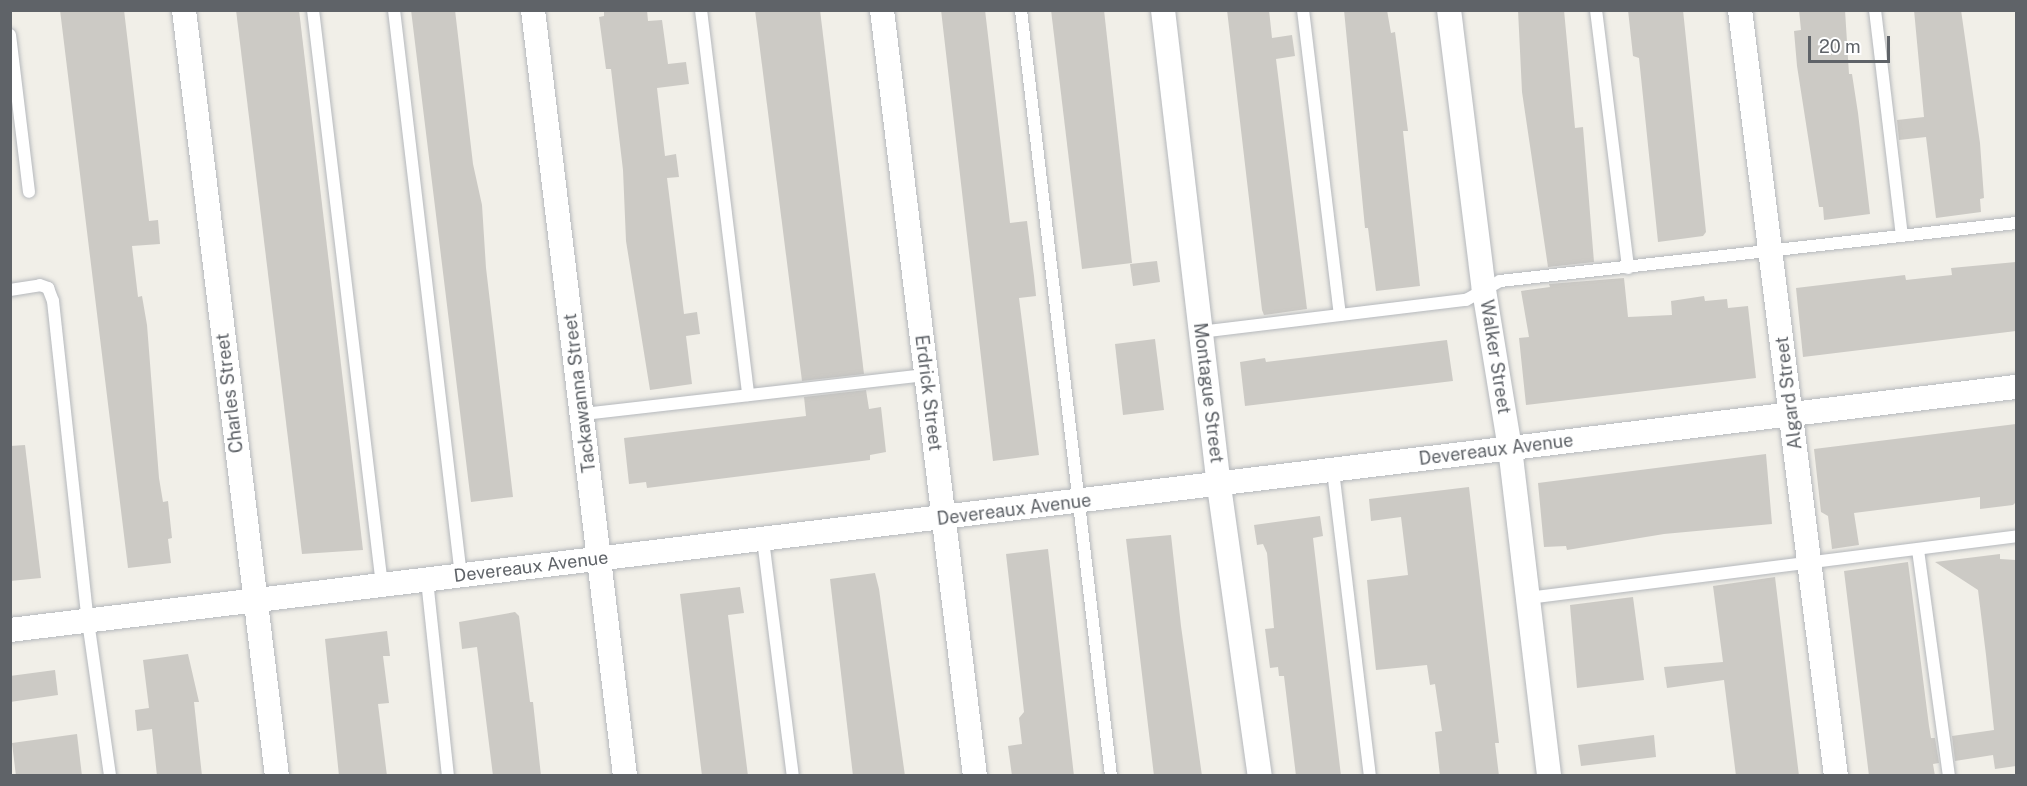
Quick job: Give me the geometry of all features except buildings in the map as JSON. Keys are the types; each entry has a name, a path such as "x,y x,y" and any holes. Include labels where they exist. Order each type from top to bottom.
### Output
{"street":[{"name":"Charles Street","path":"184,10 277,776"},
{"name":"Tackawanna Street","path":"533,10 625,776"},
{"name":"Erdrick Street","path":"882,10 975,776"},
{"name":"Montague Street","path":"1163,10 1219,486 1260,776"},
{"name":"Walker Street","path":"1449,10 1484,290 1510,448 1549,776"},
{"name":"Algard Street","path":"1740,10 1772,250 1836,776"},
{"name":"Devereaux Avenue","path":"10,630 1219,486 1792,412 2016,387"}],"lane":[{"path":"313,10 382,585"},
{"path":"394,10 461,576"},
{"path":"701,10 748,395"},
{"path":"1021,10 1077,503 1111,776"},
{"path":"1303,10 1340,315"},
{"path":"1596,10 1628,268"},
{"path":"1875,10 1902,235"},
{"path":"10,35 29,192"},
{"path":"1200,332 1466,300 1500,281 2016,223"},
{"path":"10,290 40,285 48,288 53,301 88,621 110,776"},
{"path":"583,414 926,375"},
{"path":"1333,471 1370,776"},
{"path":"1528,598 1810,565 2016,536"},
{"path":"763,540 793,776"},
{"path":"1918,550 1949,776"},
{"path":"427,580 448,776"}]}
